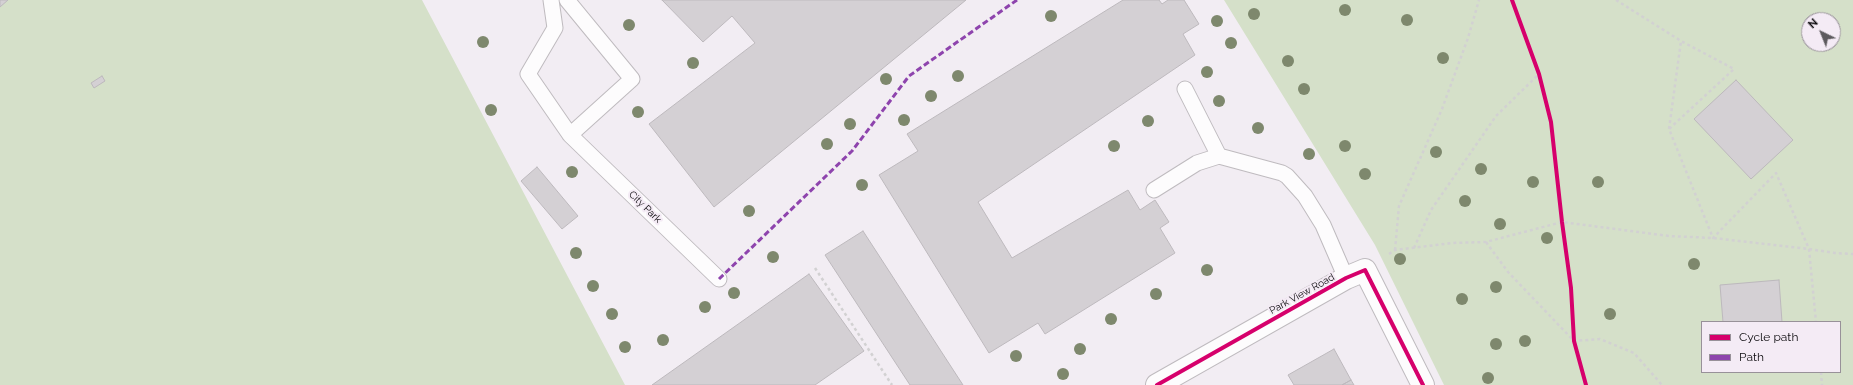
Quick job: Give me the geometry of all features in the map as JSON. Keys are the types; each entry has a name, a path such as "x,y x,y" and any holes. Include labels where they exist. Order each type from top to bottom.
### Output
{"street":[{"name":"Park View Road","path":"1157,385 1356,274"},
{"path":"1356,274 1423,385"}],"lane":[{"name":"City Park","path":"551,0 555,28 528,74 570,135 719,279"},
{"path":"567,0 632,79 570,135"},
{"path":"1185,89 1219,156"},
{"path":"1154,190 1197,163 1219,156 1287,176 1305,196 1356,274"}],"path":[{"path":"1395,250 1400,206 1442,109 1468,38 1479,0"},
{"path":"1512,0 1539,74 1551,122 1571,288 1574,341 1586,385"},
{"path":"1616,0 1681,41 1734,69 1669,129"},
{"path":"1681,41 1669,129 1713,238"},
{"path":"1414,248 1431,210 1496,116 1539,74"},
{"path":"1713,238 1776,173 1809,248 1816,321"},
{"path":"1356,274 1395,250 1486,242 1562,222 1669,236 1713,238 1853,254"},
{"path":"1486,242 1508,272 1574,341"},
{"path":"815,268 892,385"},
{"path":"1574,341 1600,339 1634,353 1662,385"},
{"path":"1821,373 1822,385"}],"green space":[{"path":"0,0 422,0 625,385 0,385"},
{"path":"1224,0 1853,0 1853,385 1444,385 1375,245"}],"building":[{"path":"0,0 8,0 0,7"},
{"path":"662,0 966,0 714,207 649,124 755,43 732,16 703,42"},
{"path":"1123,0 1159,0 1162,4 1168,0 1184,0 1199,24 1183,34 1195,55 978,202 1012,258 1128,190 1140,210 1155,200 1169,222 1160,228 1175,253 1045,334 1038,323 989,353 879,175 918,151 907,134"},
{"path":"102,76 105,81 94,88 91,83"},
{"path":"1736,80 1793,140 1751,179 1694,119"},
{"path":"537,167 578,216 562,229 521,181"},
{"path":"863,231 963,385 910,385 825,255"},
{"path":"809,274 864,351 815,385 652,385"},
{"path":"1779,280 1782,321 1723,321 1720,285"},
{"path":"1334,349 1351,380 1342,385 1294,385 1288,375"},
{"path":"1351,380 1354,385 1342,385"}],"marked path":[{"path":"719,279 852,151 909,76 1017,0"}],"cycle path":[{"path":"1512,0 1539,74 1551,122 1571,288 1574,341 1586,385"},
{"path":"1157,385 1346,278 1365,270 1423,385"}]}
